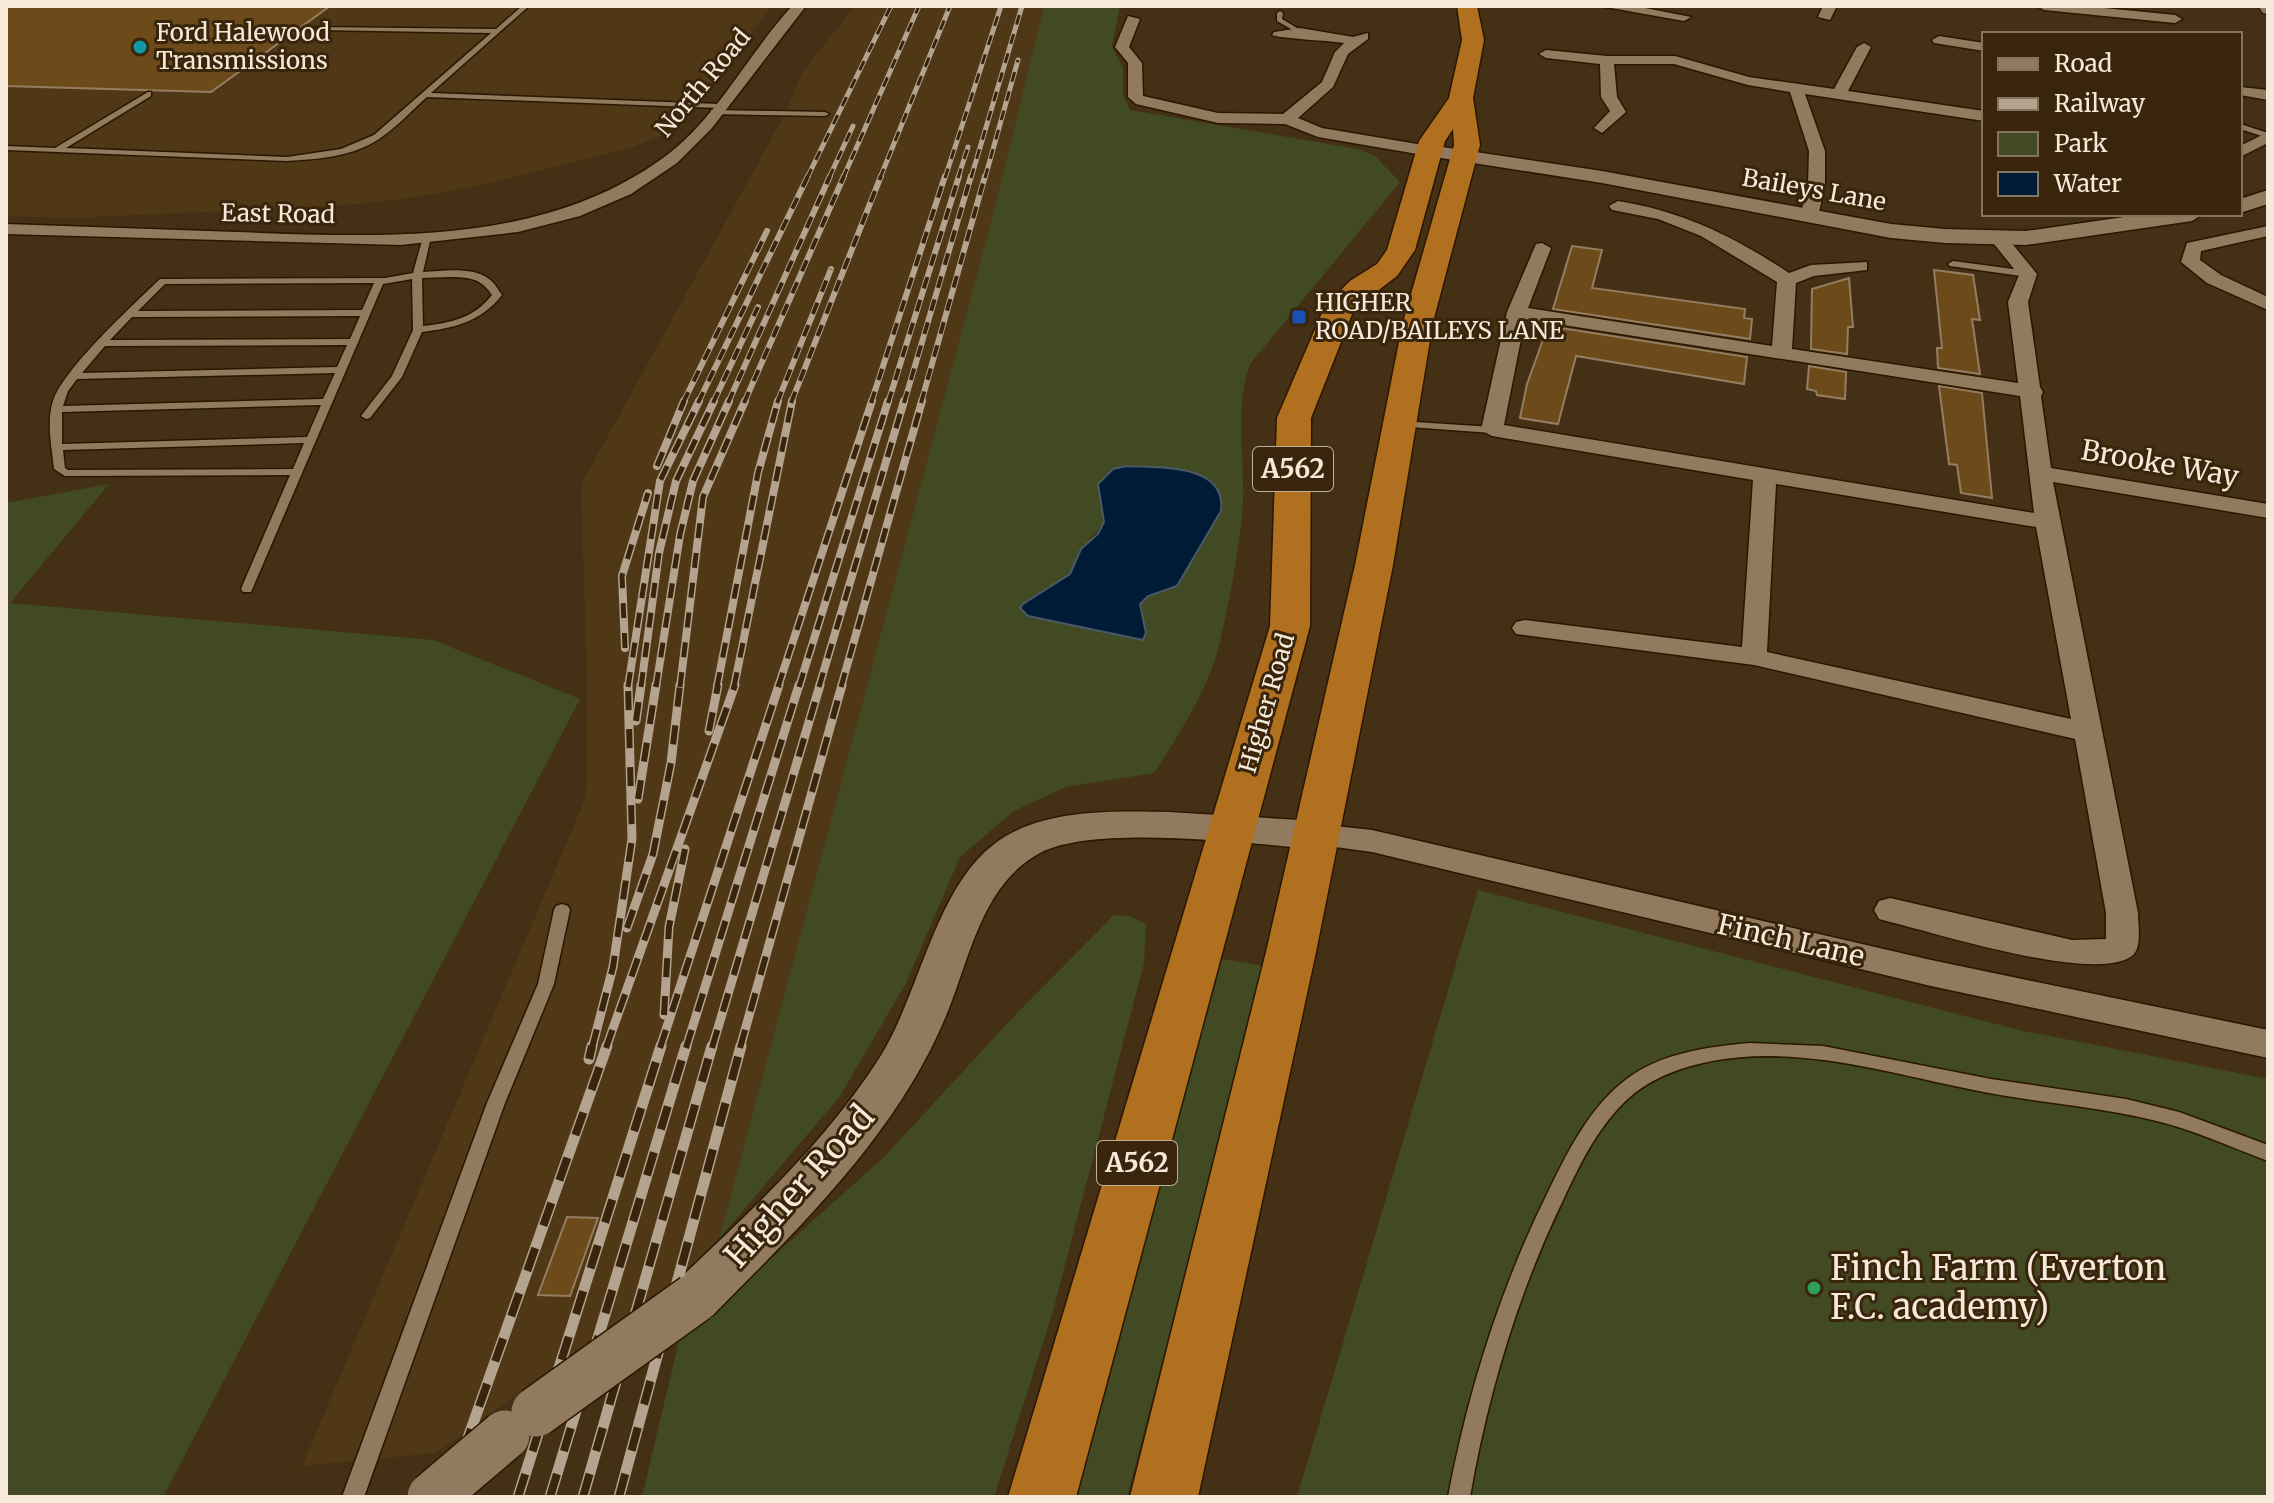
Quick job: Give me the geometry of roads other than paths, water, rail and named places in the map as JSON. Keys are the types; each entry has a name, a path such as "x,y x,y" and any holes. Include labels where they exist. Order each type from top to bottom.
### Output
{"highway":[{"name":"Higher Road","path":"1164,1497 1316,835 1374,565 1418,322 1465,156 1467,145 1461,98 1473,40 1467,6"},
{"name":"Higher Road","path":"1042,1497 1290,626 1294,418 1340,306 1360,287 1387,270 1401,250 1429,151 1461,98"}],"street":[{"name":"North Road","path":"547,219 604,199 638,182 670,160 717,109 799,6"},
{"path":"1607,6 1680,38 1748,81 1982,115 1980,132"},
{"path":"1546,54 1607,60 1680,38 1696,6"},
{"path":"2044,6 2171,12 2180,32"},
{"path":"1133,19 1122,47 1135,63 1136,97 1141,101 1218,118 1287,119 1318,132 1429,151"},
{"path":"1279,35 1300,32 1359,39 1342,52 1328,84 1287,119"},
{"path":"1939,40 1982,47"},
{"path":"1840,92 1864,47"},
{"path":"1602,128 1618,112 1609,97 1607,60"},
{"path":"1797,87 1798,100 1811,129 1820,162 1809,217"},
{"path":"2242,91 2268,95"},
{"path":"2242,151 2268,137"},
{"name":"Baileys Lane","path":"1429,151 1602,177 1891,231 1999,239 2072,233 2179,216"},
{"path":"2242,205 2268,197"},
{"path":"1618,206 1672,215 1693,223 1787,280"},
{"name":"East Road","path":"6,229 304,240 427,237 547,219"},
{"path":"2268,231 2193,247 2189,256 2190,262 2214,279 2268,304"},
{"path":"1890,910 2072,953 2105,954 2122,946 2122,913 2047,522 2033,392 2018,302 2028,274 1999,239"},
{"path":"1542,248 1517,312 1492,430 2047,522"},
{"path":"1787,280 1811,271 1860,266"},
{"path":"1782,352 1787,280"},
{"path":"1517,312 2033,392"},
{"path":"1754,657 1765,473"},
{"name":"Brooke Way","path":"2041,473 2268,511"},
{"path":"1525,628 1754,657 2086,732"},
{"name":"Higher Road","path":"432,1497 520,1423 695,1298 796,1200 879,1097 916,1035 976,895 991,868 1008,852 1050,833 1137,826 1316,835"},
{"name":"Finch Lane","path":"1316,835 1372,841 1829,950 2097,1010 2268,1044"}],"lane":[{"path":"6,148 328,157 355,150 377,137 526,6"},
{"path":"1280,13 1279,20 1300,32"},
{"path":"318,28 496,31"},
{"path":"57,150 148,94"},
{"path":"424,95 825,114"},
{"path":"2242,127 2268,137"},
{"path":"366,416 397,377 418,330 417,277 427,237"},
{"path":"1953,264 2028,274"},
{"path":"297,472 65,473 60,469 54,436 58,400 73,376 163,281 382,280 473,276 485,280 497,295 481,314 459,324 418,330"},
{"path":"247,589 382,280"},
{"path":"132,314 366,313"},
{"path":"105,343 353,342"},
{"path":"73,376 342,370"},
{"path":"58,409 328,402"},
{"path":"1400,424 1492,430"},
{"path":"57,447 312,440"},
{"path":"353,1497 496,1103 546,984 562,910"},
{"path":"1459,1497 1467,1449 1487,1375 1529,1248 1583,1142 1612,1103 1633,1084 1675,1063 1721,1053 1779,1049 1852,1057 1991,1086 2149,1111 2268,1153"}],"water":[{"path":"1126,466 1188,471 1213,484 1220,495 1221,511 1177,586 1148,596 1140,604 1146,633 1143,640 1028,616 1020,608 1023,604 1070,574 1081,549 1098,534 1104,522 1098,484 1113,469"}],"railway":[{"path":"807,178 891,6"},
{"path":"843,178 919,6"},
{"path":"880,178 950,6"},
{"path":"945,178 1001,6"},
{"path":"971,178 1022,6"},
{"path":"985,178 1018,60"},
{"path":"829,178 853,126"},
{"path":"958,178 968,147"},
{"path":"698,403 808,176"},
{"path":"728,403 830,176"},
{"path":"744,403 844,176"},
{"path":"791,403 881,176"},
{"path":"871,403 945,176"},
{"path":"888,403 959,176"},
{"path":"904,403 971,176"},
{"path":"921,403 985,176"},
{"path":"683,403 767,231"},
{"path":"777,403 831,269"},
{"path":"713,403 758,307"},
{"path":"657,466 684,401"},
{"path":"628,687 660,481 699,401"},
{"path":"641,687 659,553 676,481 714,401"},
{"path":"656,687 680,535 693,481 729,401"},
{"path":"680,687 703,497 745,401"},
{"path":"717,687 758,473 778,401"},
{"path":"734,687 792,401"},
{"path":"778,687 872,401"},
{"path":"799,687 888,401"},
{"path":"819,687 904,401"},
{"path":"841,687 922,401"},
{"path":"625,648 622,576 648,493"},
{"path":"636,721 641,685"},
{"path":"638,799 656,685"},
{"path":"627,928 653,854 671,763 680,685"},
{"path":"709,731 718,685"},
{"path":"606,1048 735,685"},
{"path":"660,1048 779,685"},
{"path":"686,1048 799,685"},
{"path":"712,1048 820,685"},
{"path":"740,1048 842,685"},
{"path":"592,1048 613,967 632,839 628,687"},
{"path":"664,1015 669,927 685,849"},
{"path":"589,1059 592,1046"},
{"path":"447,1497 607,1046"},
{"path":"518,1497 661,1046"},
{"path":"550,1497 686,1046"},
{"path":"583,1497 712,1046"},
{"path":"619,1497 741,1046"}],"place":[{"name":"Ford Halewood Transmissions","path":"140,47"},
{"name":"HIGHER ROAD/BAILEYS LANE","path":"1299,317"},
{"name":"Finch Farm (Everton F.C. academy)","path":"1814,1288"}]}
